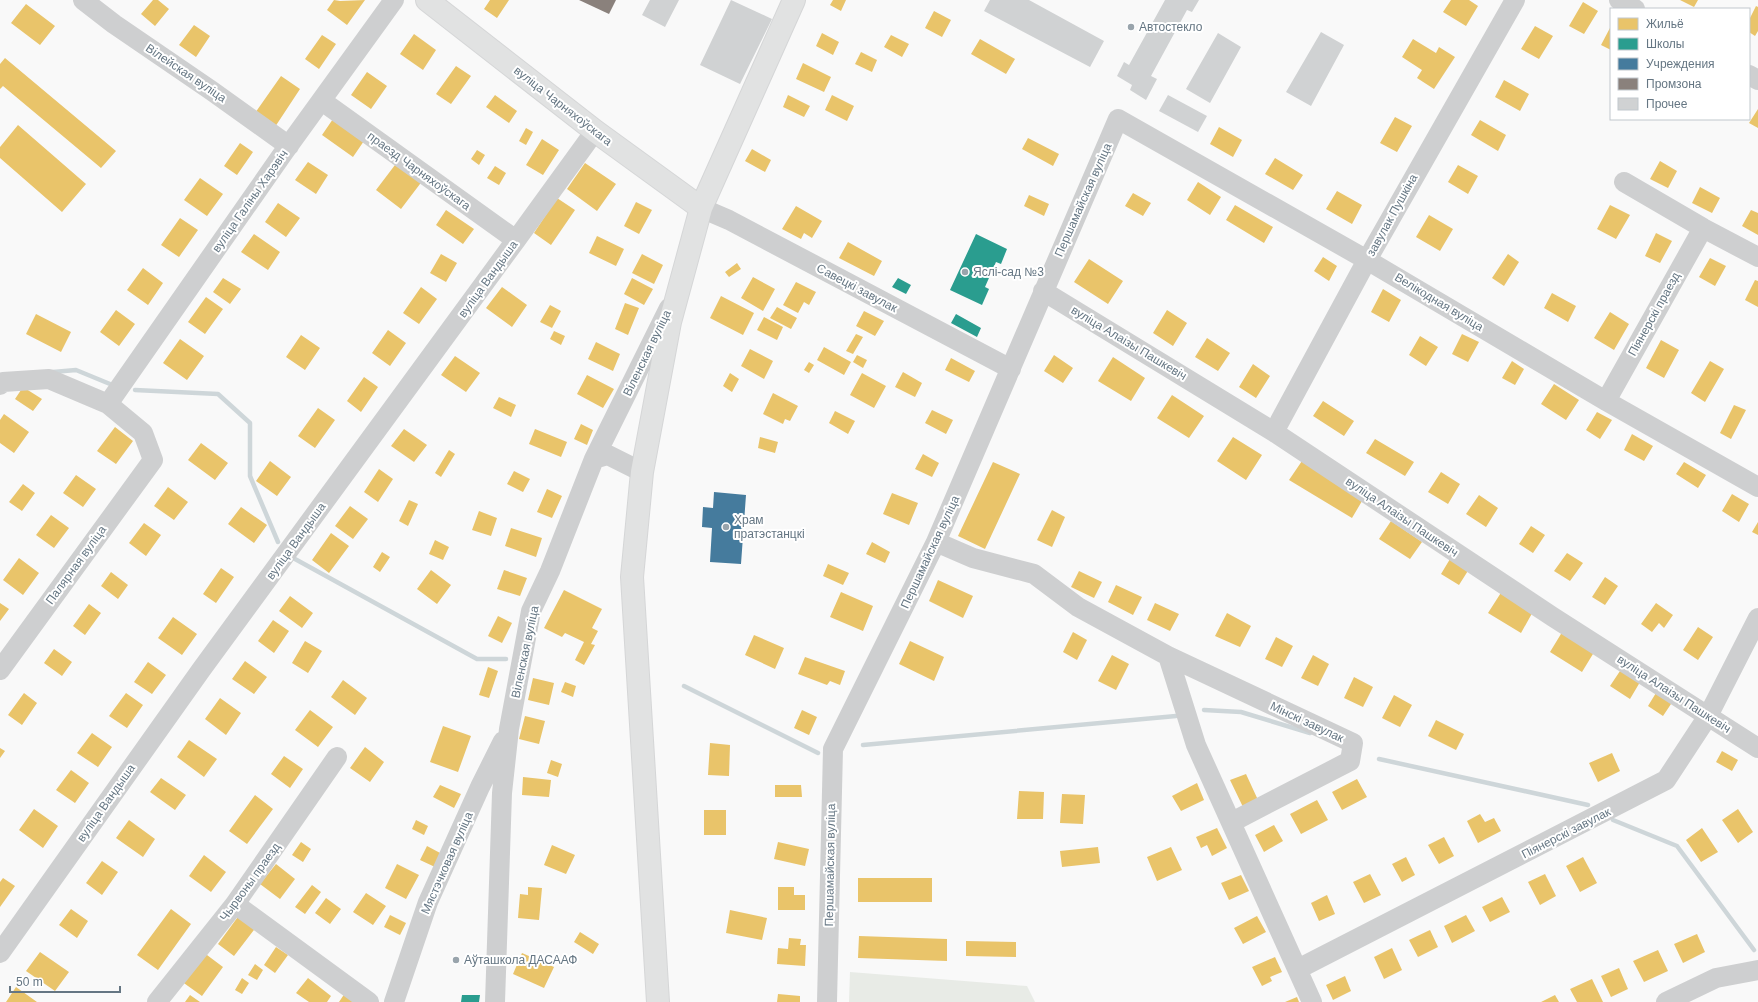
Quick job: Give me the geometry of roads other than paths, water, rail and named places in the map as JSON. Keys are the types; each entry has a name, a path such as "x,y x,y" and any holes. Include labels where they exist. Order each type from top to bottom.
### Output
{"main road":[{"name":"вуліца Чарняхоўскага","path":"427,0 595,131 701,208"},
{"name":"Віленская вуліца","path":"658,1002 632,577 642,472 670,322 701,208 794,0"}],"street":[{"name":"Вілейская вуліца","path":"83,0 114,24 289,146"},
{"name":"вуліца Галіны Харэвіч","path":"108,404 289,146 394,0"},
{"name":"завулак Пушкіна","path":"1274,432 1367,260 1515,0"},
{"path":"1619,0 1632,8"},
{"name":"праезд Чарняхоўскага","path":"322,101 516,240"},
{"name":"Велікодная вуліца","path":"1118,119 1367,260 1606,401 1758,487"},
{"name":"Першамайская вуліца","path":"827,1002 833,749 936,542 1118,119"},
{"name":"вуліца Вандыша","path":"0,953 201,670 595,131"},
{"path":"1624,182 1703,228 1758,257"},
{"name":"Савецкі завулак","path":"701,208 729,220 1011,369"},
{"name":"Піянерскі праезд","path":"1606,401 1703,228"},
{"name":"Віленская вуліца","path":"495,1002 502,793 509,728 531,611 550,570 594,459 680,285"},
{"name":"вуліца Алаізы Пашкевіч","path":"1043,291 1274,432 1559,621 1758,748"},
{"path":"0,385 3,382 50,379 108,404"},
{"name":"Палярная вуліца","path":"0,670 153,460 143,433 108,404"},
{"path":"594,459 608,455 642,472"},
{"name":"Мінскі завулак","path":"936,542 973,558 1034,574 1078,607 1168,656 1353,743 1350,761 1232,822"},
{"name":"Піянерскі завулак","path":"1298,969 1666,780 1708,716 1758,618"},
{"path":"1168,656 1196,745 1312,1002"},
{"name":"Мястэчковая вуліца","path":"394,1002 428,902 480,787 509,728"},
{"name":"Чырвоны праезд","path":"157,1002 235,904 337,757"},
{"path":"480,787 492,786 502,793"},
{"path":"235,904 369,1002"},
{"path":"1666,1002 1716,978 1758,970"}],"waterway":[{"path":"53,372 76,370 110,384"},
{"path":"135,390 218,394 250,423 250,476 278,542"},
{"path":"295,559 477,659 506,659"},
{"path":"684,686 818,753"},
{"path":"1204,710 1241,712 1310,733"},
{"path":"863,745 1176,716"},
{"path":"1379,759 1588,805"},
{"path":"1613,820 1677,846 1754,950"}],"place":[{"name":"Автостекло","path":"1131,27"},
{"name":"Яслі-сад №3","path":"965,272"},
{"name":"Храм пратэстанцкі","path":"726,527"},
{"name":"Аўташкола ДАСААФ","path":"456,960"}]}
